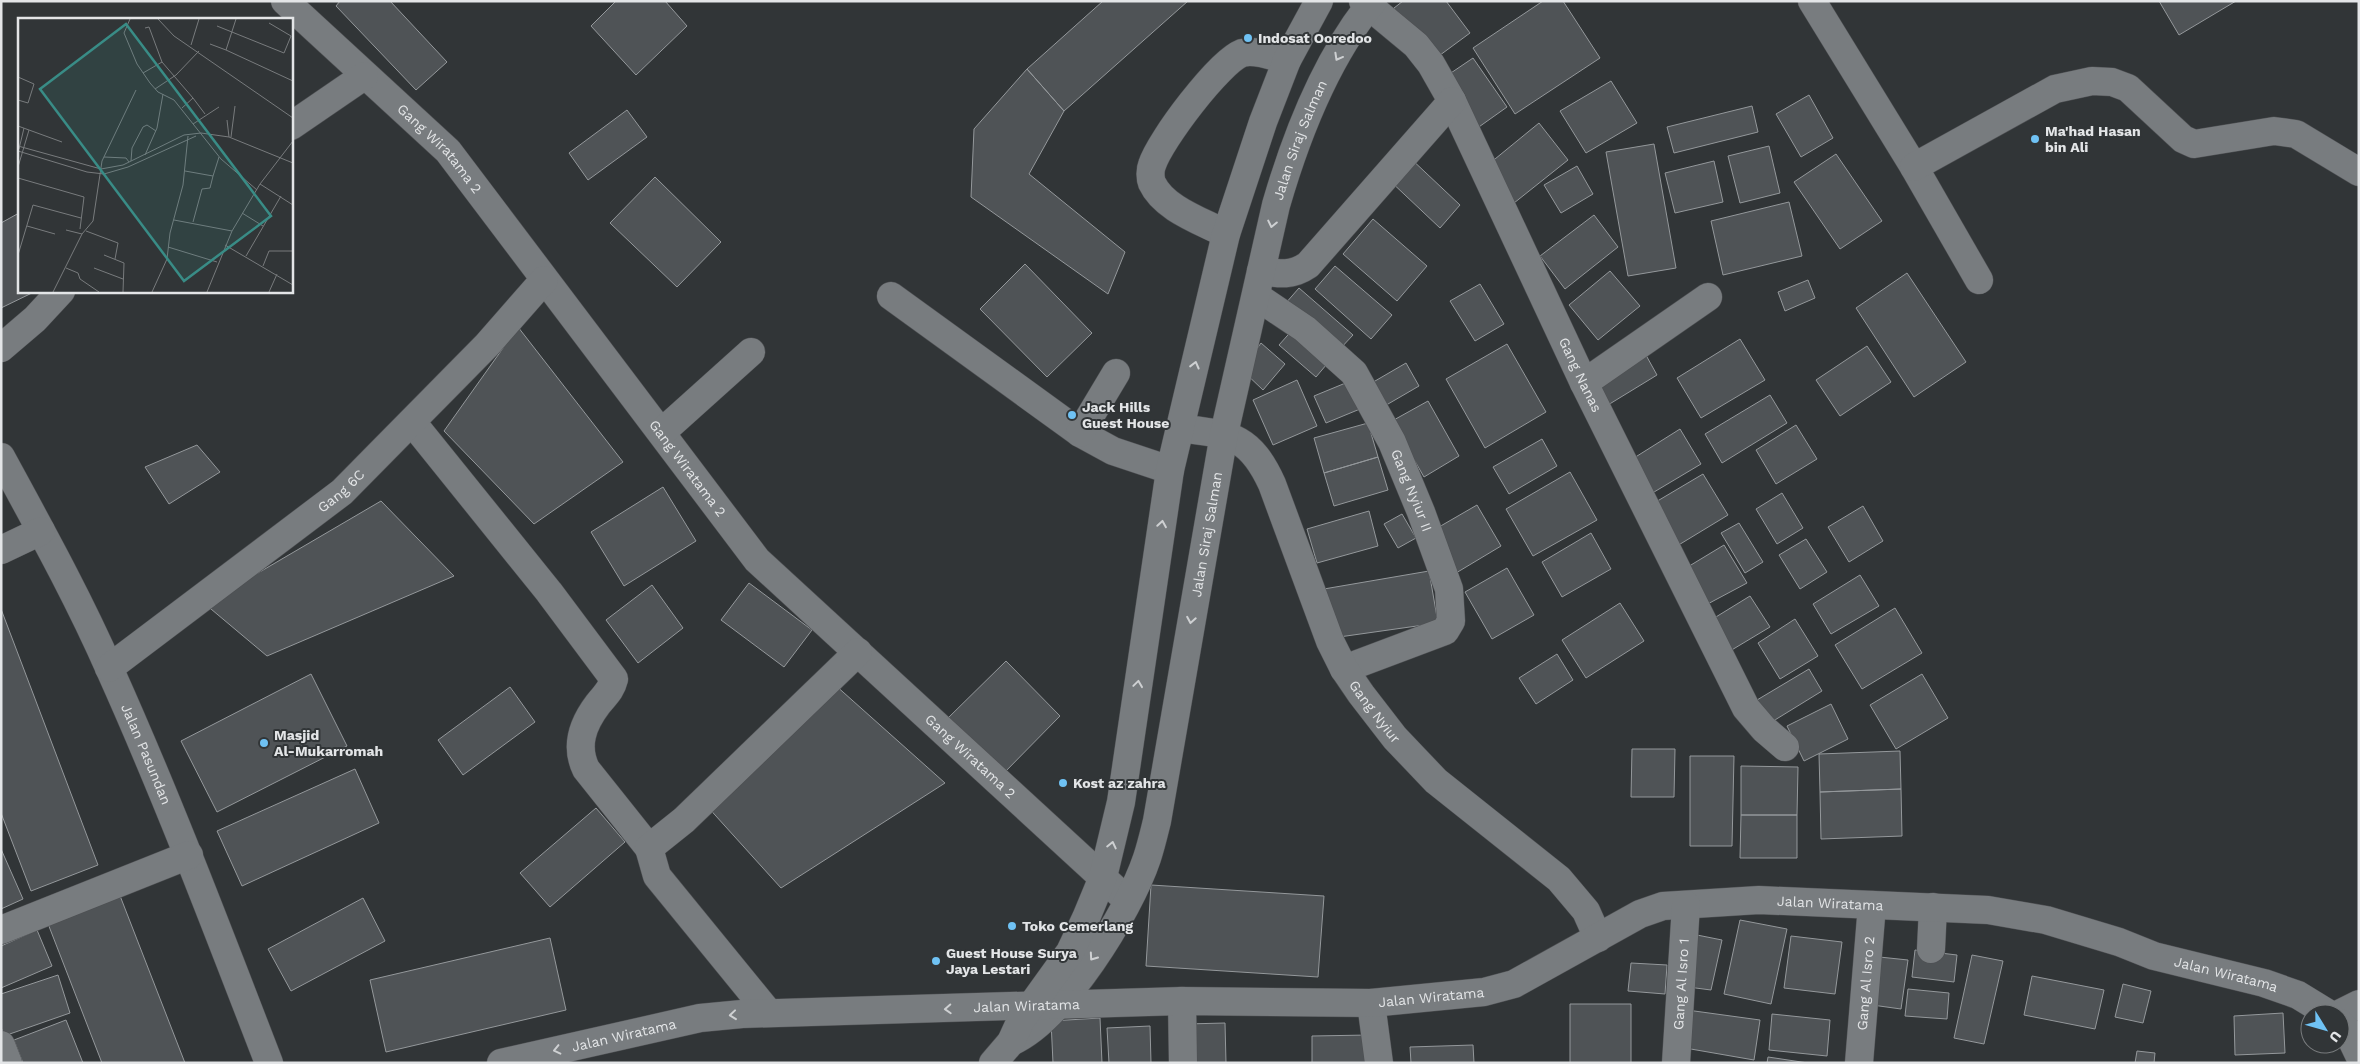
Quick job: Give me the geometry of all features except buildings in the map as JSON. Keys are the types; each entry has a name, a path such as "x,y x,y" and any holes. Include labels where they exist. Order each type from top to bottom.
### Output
{"street":[{"name":"Gang Wiratama 2","path":"286,1 364,76 448,151 757,560 1127,900"},
{"name":"Jalan Siraj Salman","path":"993,1063 1011,1042 1016,1029 1032,1004 1070,952 1103,877 1121,802 1170,470 1226,234 1263,122 1287,60 1320,1"},
{"path":"1812,1 1914,167 1979,280"},
{"name":"Jalan Siraj Salman","path":"1011,1042 1028,1033 1059,1004 1094,956 1127,900 1147,859 1157,821 1224,434 1287,168 1307,116 1328,74 1369,3"},
{"name":"Gang Nanas","path":"1369,3 1416,45 1431,64 1452,101 1584,383 1746,708 1764,729 1785,747"},
{"path":"1226,234 1164,201 1151,181 1152,166 1164,144 1210,80 1225,64 1242,53 1250,52 1287,60"},
{"path":"292,125 364,76"},
{"path":"1914,167 2055,89 2092,81 2112,82 2128,88 2183,139 2194,144 2274,131 2286,131 2296,134 2359,172"},
{"path":"1259,283 1296,273 1308,265 1452,101"},
{"name":"Gang 6C","path":"110,668 342,492 487,345 544,280"},
{"name":"Gang Nyiur II","path":"1259,283 1305,329 1354,373 1392,442 1421,512 1449,589 1451,620 1445,631 1344,669"},
{"path":"1,348 35,319 60,292"},
{"path":"891,296 1080,433 1113,451 1170,470"},
{"path":"1584,383 1708,297"},
{"path":"662,432 751,352"},
{"path":"1080,433 1116,373"},
{"path":"412,422 549,592 614,679 610,692 591,713 581,738 580,756 586,769 649,848 657,876 768,1012"},
{"name":"Gang Nyiur","path":"1180,428 1224,434 1250,447 1263,464 1330,641 1344,669 1395,738 1436,781 1559,879 1586,911 1598,938"},
{"name":"Jalan Pasundan","path":"1,457 41,531 110,668 189,855 269,1063"},
{"path":"1,550 41,531"},
{"path":"649,848 684,820 858,652"},
{"path":"1,930 189,855"},
{"name":"Jalan Wiratama","path":"501,1063 700,1018 768,1012 904,1011 1032,1004 1182,1001 1371,1003 1484,992 1514,984 1640,914 1663,906 1759,900 1988,910 2046,920 2118,942 2154,956 2264,983 2298,995 2313,1004"},
{"name":"Gang Al Isro 1","path":"1676,1063 1686,905"},
{"name":"Gang Al Isro 2","path":"1859,1063 1872,905"},
{"path":"1931,949 1932,907"},
{"path":"1182,1001 1183,1063"},
{"path":"1371,1003 1379,1063"},
{"path":"2350,1036 2359,1055"},
{"path":"1,1045 8,1063"}],"place":[{"name":"Indosat Ooredoo","path":"1248,38"},
{"name":"Ma'had Hasan bin Ali","path":"2035,139"},
{"name":"Jack Hills Guest House","path":"1072,415"},
{"name":"Masjid Al-Mukarromah","path":"264,743"},
{"name":"Kost az zahra","path":"1063,783"},
{"name":"Toko Cemerlang","path":"1012,926"},
{"name":"Guest House Surya Jaya Lestari","path":"936,961"}]}
